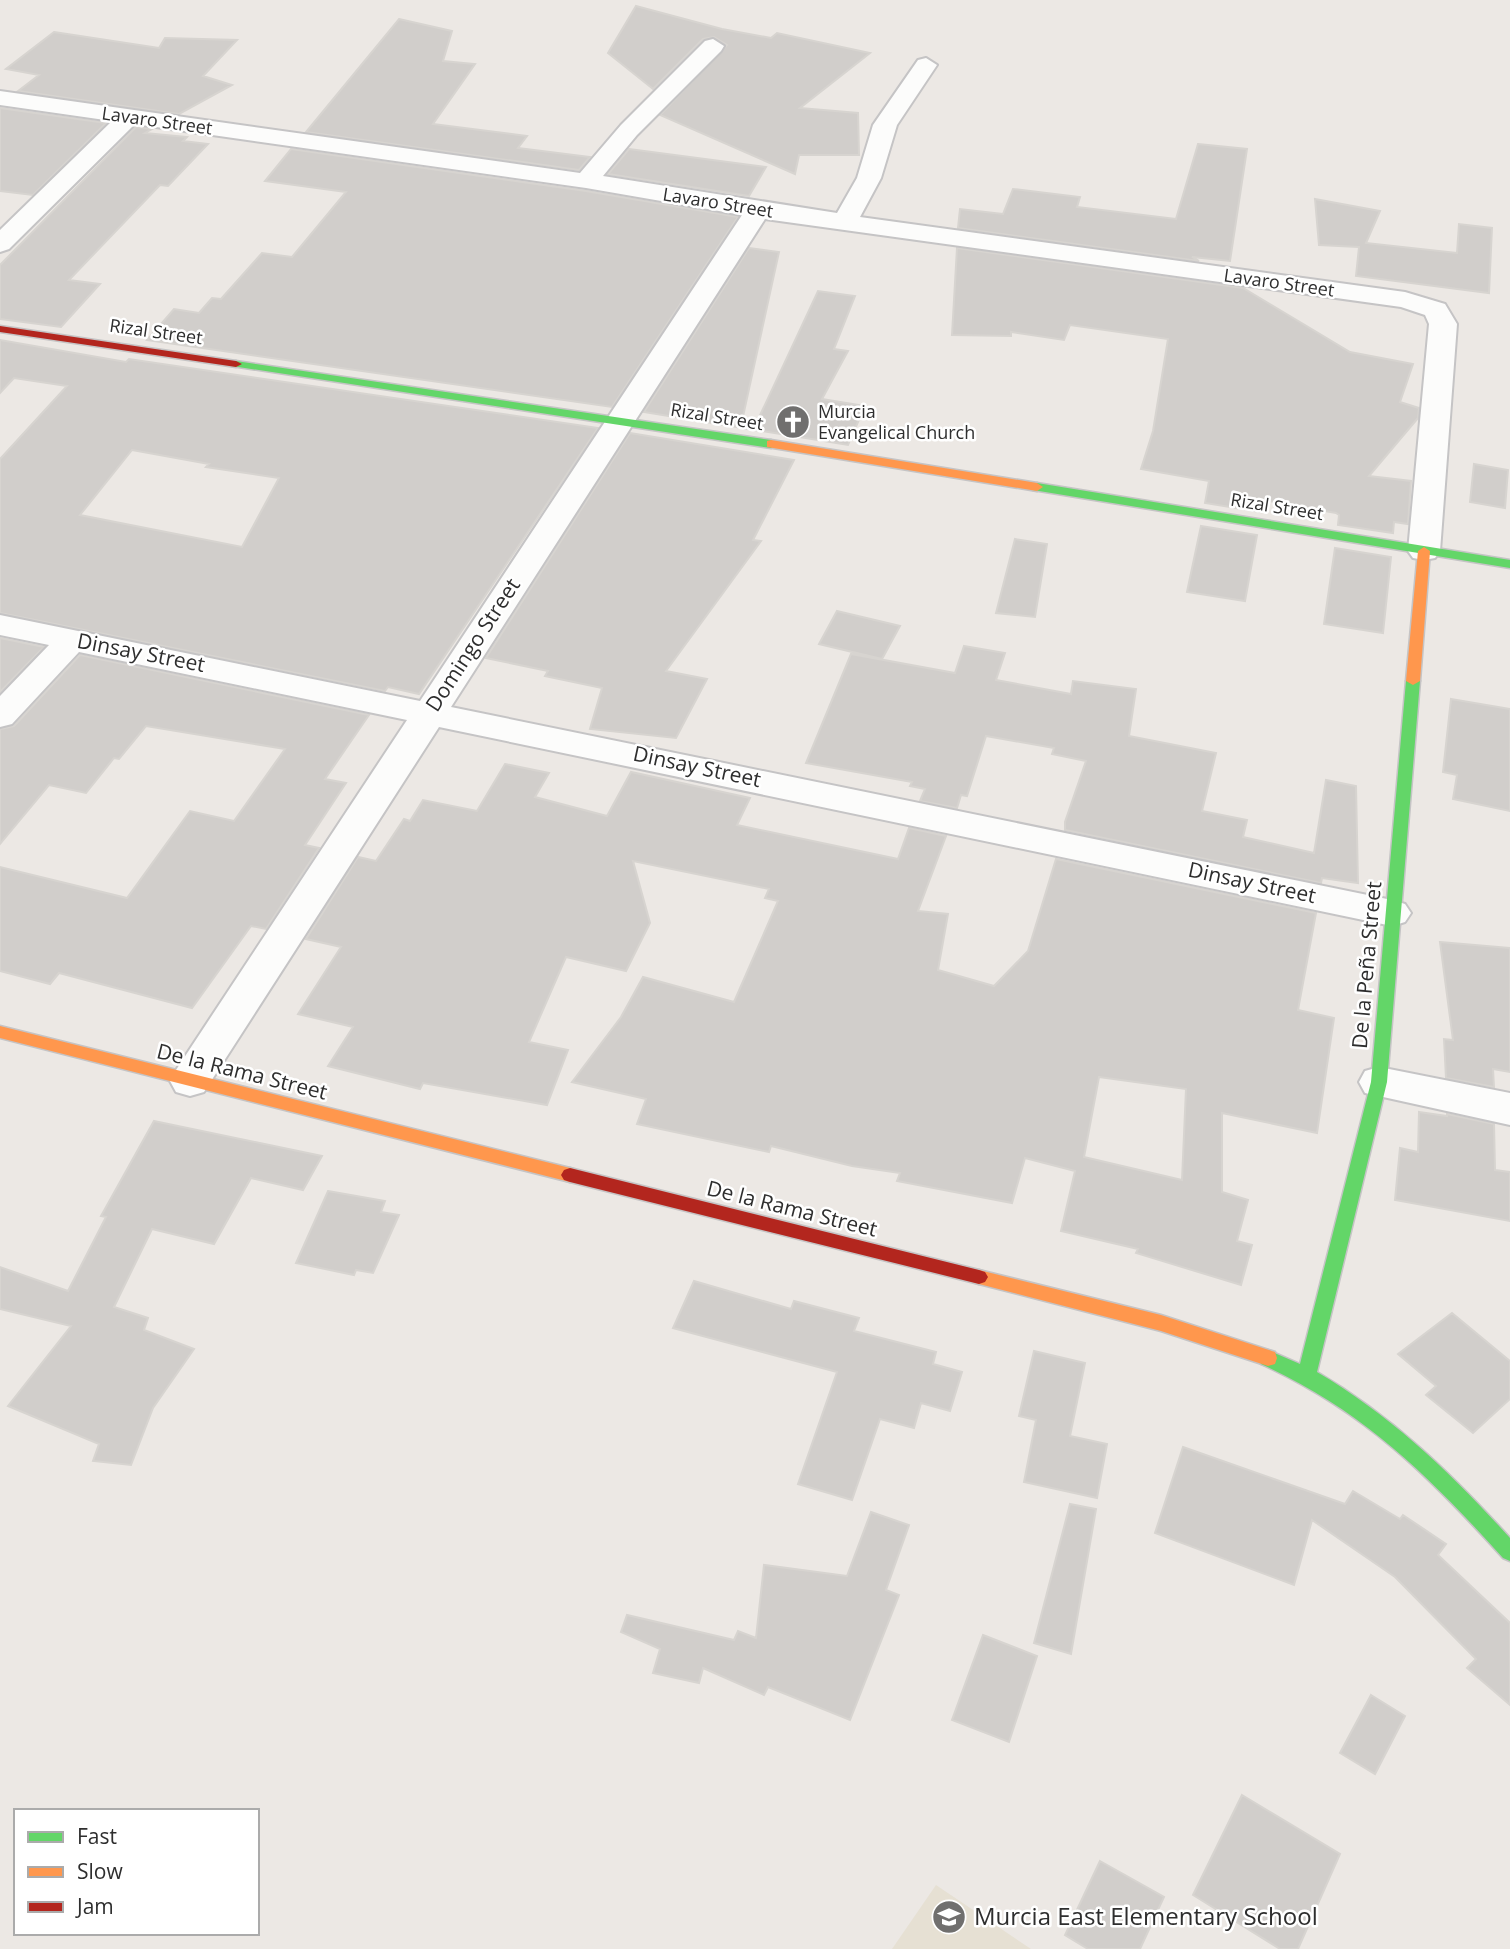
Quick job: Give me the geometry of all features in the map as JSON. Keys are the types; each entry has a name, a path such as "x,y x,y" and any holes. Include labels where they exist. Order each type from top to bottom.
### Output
{"main road":[{"name":"Rizal Street","path":"0,329 620,420 1510,564"},
{"name":"De la Peña Street","path":"1307,1375 1379,1082 1423,551"},
{"name":"De la Rama Street","path":"0,1032 1161,1323 1237,1347 1307,1375 1360,1407 1405,1441 1447,1481 1510,1552"}],"street":[{"path":"586,181 629,130 713,46"},
{"path":"845,221 869,178 885,125 926,65"},
{"name":"Lavaro Street","path":"0,98 586,181 758,210 1405,300 1435,310 1443,324 1423,551"},
{"path":"0,244 25,204 129,117"},
{"name":"Domingo Street","path":"190,1081 758,210"},
{"name":"Dinsay Street","path":"0,625 430,711 1392,913"},
{"path":"0,716 73,639"},
{"path":"1379,1082 1510,1108"}],"shaded area":[{"name":"Murcia East Elementary School","path":"936,1885 1031,1949 892,1949"}],"building":[{"path":"636,6 722,29 771,38 777,33 870,53 800,108 858,113 859,155 799,155 795,174 660,115 727,45 714,37 703,39 653,89 608,53"},
{"path":"399,19 452,31 443,61 475,64 433,124 527,136 518,148 590,157 579,170 306,132"},
{"path":"54,32 159,48 165,38 237,40 203,76 232,85 179,114 18,91 39,75 6,69"},
{"path":"0,108 106,123 33,195 0,191"},
{"path":"136,127 152,129 145,133 187,137 183,141 208,144 168,186 160,185 69,280 100,284 61,327 0,319 0,265"},
{"path":"1198,144 1247,149 1230,261 1192,257 1199,261 958,228 960,209 1003,214 1013,189 1080,197 1077,207 1176,219"},
{"path":"291,149 586,191 738,217 612,407 147,340 174,309 199,313 212,298 221,299 262,253 292,257 346,192 265,181"},
{"path":"629,149 766,167 749,196 608,174"},
{"path":"1315,199 1380,211 1366,243 1457,253 1459,224 1492,228 1489,293 1356,276 1359,247 1319,245"},
{"path":"749,248 779,252 742,421 755,426 818,291 855,296 834,349 848,351 822,399 865,406 848,445 644,412"},
{"path":"957,248 1243,288 1350,352 1413,364 1400,402 1419,408 1418,418 1369,476 1411,481 1408,524 1394,522 1393,533 1338,525 1339,515 1336,513 1263,500 1261,512 1205,503 1209,481 1141,469 1153,431 1168,339 1070,325 1064,340 1011,332 1011,336 952,335"},
{"path":"0,340 126,362 129,359 598,428 419,694 388,687 385,691 0,613 0,459 67,386 14,378 0,393","holes":["132,450 209,464 206,467 279,478 242,547 80,515"]},
{"path":"630,433 794,460 753,540 761,541 666,671 707,679 676,738 590,729 602,688 545,676 548,671 486,658"},
{"path":"1474,464 1508,470 1505,508 1470,502"},
{"path":"1201,526 1257,535 1245,601 1187,592"},
{"path":"1015,539 1047,544 1035,617 996,613"},
{"path":"1335,548 1391,557 1383,633 1324,624"},
{"path":"837,611 900,626 882,659 819,644"},
{"path":"0,638 44,647 0,692"},
{"path":"964,646 1005,653 996,680 1071,694 1073,681 1136,689 1129,736 1216,753 1202,811 1247,820 1243,837 1314,853 1326,780 1356,786 1358,883 1322,878 1321,883 1065,830 1065,822 1086,761 1052,754 1054,748 986,736 967,796 961,795 957,808 920,801 925,789 910,786 912,782 806,763 851,654 955,673"},
{"path":"80,655 369,715 325,779 346,783 305,845 319,848 266,929 251,926 192,1008 59,973 50,984 0,971 0,867 127,898 190,811 234,821 285,749 146,726 119,759 114,758 86,793 49,785 0,844 0,729 14,726"},
{"path":"1451,699 1510,709 1510,811 1453,799 1457,775 1443,772"},
{"path":"505,764 549,773 535,797 607,816 631,772 750,798 737,825 898,859 909,828 946,836 918,911 948,914 938,970 994,986 1028,951 1056,859 1316,913 1298,1010 1334,1018 1317,1133 1222,1113 1222,1192 1248,1200 1237,1241 1252,1245 1241,1285 1136,1253 1138,1249 1061,1231 1075,1171 1025,1158 1012,1203 897,1181 900,1173 852,1166 771,1146 769,1152 637,1124 646,1099 572,1082 621,1017 643,977 734,1002 778,901 765,898 769,889 633,861 650,923 626,971 566,957 529,1042 568,1050 547,1105 423,1083 420,1089 328,1066 353,1027 298,1014 341,947 306,939 358,857 376,861 404,819 410,821 423,800 477,811","holes":["1099,1077 1186,1089 1182,1180 1084,1157"]},
{"path":"1440,942 1510,948 1510,1072 1493,1069 1494,1087 1446,1078 1444,1039 1453,1040"},
{"path":"1419,1112 1447,1114 1494,1124 1495,1170 1510,1172 1510,1221 1395,1200 1400,1148 1418,1152"},
{"path":"154,1121 322,1156 303,1190 251,1178 214,1244 152,1229 114,1307 148,1318 144,1330 194,1349 153,1408 131,1465 93,1461 99,1444 8,1406 71,1326 0,1309 0,1267 68,1291 106,1217 101,1216"},
{"path":"328,1191 385,1201 381,1212 399,1215 373,1273 356,1270 354,1275 296,1263"},
{"path":"694,1281 791,1309 794,1301 859,1318 854,1331 936,1352 933,1364 962,1372 950,1411 921,1403 914,1428 880,1419 852,1500 798,1484 837,1372 673,1328"},
{"path":"1452,1313 1510,1361 1510,1399 1473,1433 1426,1395 1436,1386 1398,1354"},
{"path":"1034,1351 1085,1363 1070,1436 1107,1444 1097,1498 1024,1482 1036,1420 1019,1416"},
{"path":"1183,1447 1345,1504 1353,1491 1400,1519 1403,1515 1446,1544 1438,1555 1510,1623 1510,1705 1467,1668 1476,1659 1395,1577 1312,1520 1294,1585 1155,1533"},
{"path":"1070,1504 1096,1509 1071,1654 1034,1643"},
{"path":"871,1512 909,1525 886,1590 899,1595 850,1720 768,1687 764,1695 703,1668 699,1683 653,1673 660,1649 621,1632 627,1615 734,1640 738,1631 756,1638 764,1565 847,1576"},
{"path":"983,1635 1037,1656 1009,1742 952,1720"},
{"path":"1371,1695 1405,1716 1375,1774 1340,1753"},
{"path":"1242,1795 1340,1854 1298,1949 1280,1949 1193,1895"},
{"path":"1100,1861 1164,1897 1140,1949 1088,1949 1065,1935"}],"traffic: fast":[{"path":"236,364 771,444"},
{"path":"1037,487 1510,564"},
{"path":"1307,1375 1379,1082 1413,681"},
{"path":"1268,1358 1338,1394 1370,1416 1457,1494 1510,1552"}],"traffic: slow":[{"path":"771,444 1037,487"},
{"path":"1413,681 1424,551"},
{"path":"0,1032 570,1175"},
{"path":"979,1277 1161,1323 1268,1358"}],"traffic: jam":[{"path":"0,329 236,364"},
{"path":"570,1175 979,1277"}],"place":[{"name":"Murcia Evangelical Church","path":"793,422"},
{"name":"Murcia East Elementary School","path":"949,1917"}]}
